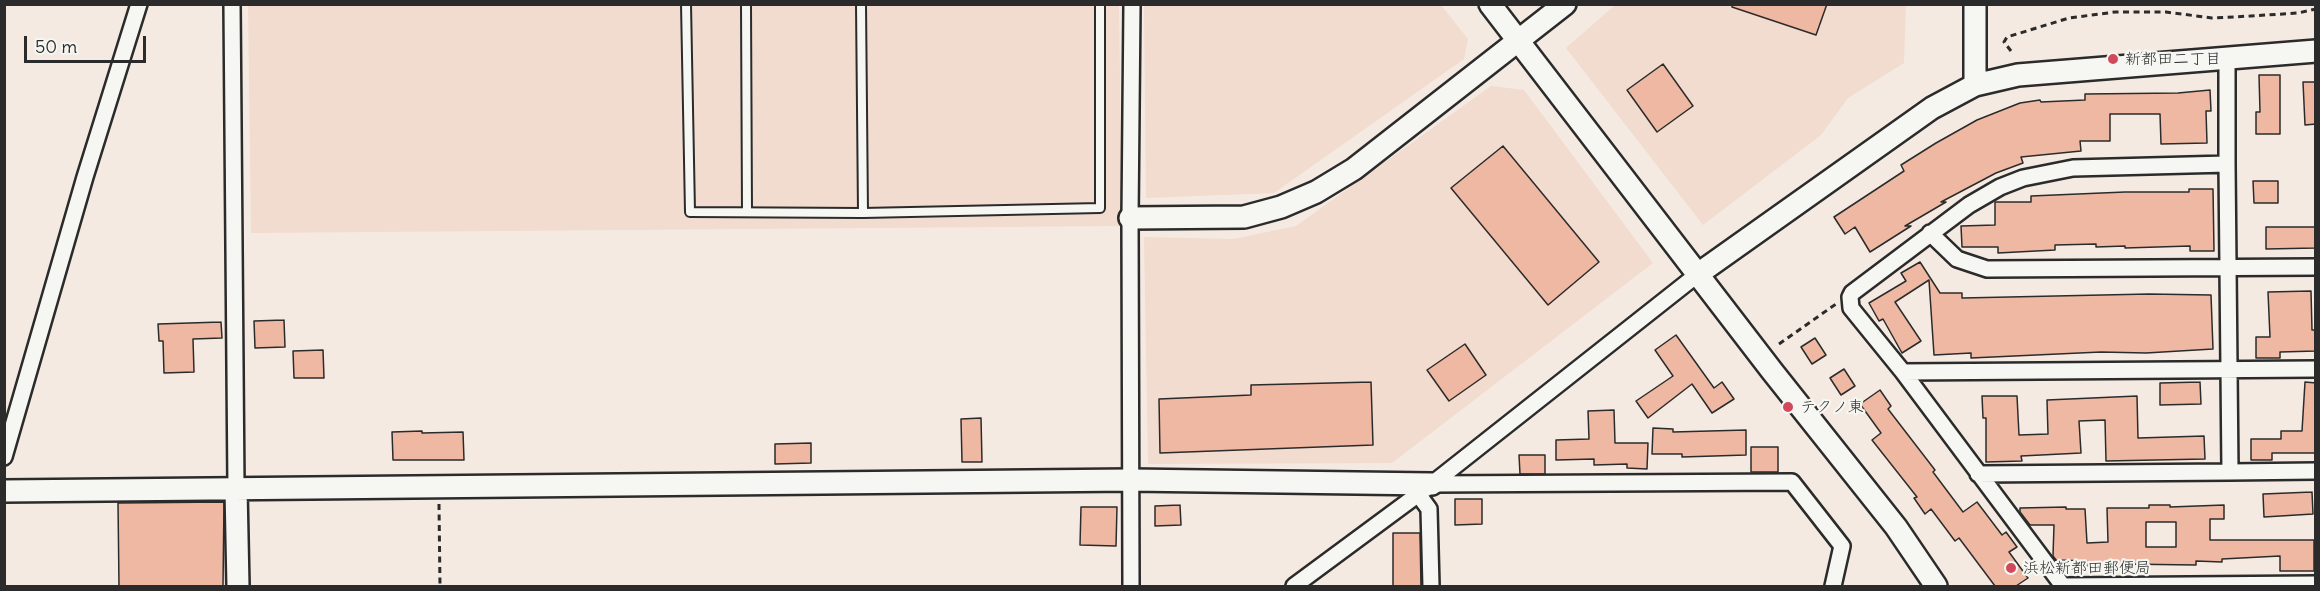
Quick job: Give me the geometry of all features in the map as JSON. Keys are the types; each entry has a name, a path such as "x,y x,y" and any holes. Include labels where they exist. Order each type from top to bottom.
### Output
{"street":[{"path":"4,458 85,177 139,4"},
{"path":"232,4 238,586"},
{"path":"1131,586 1132,4"},
{"path":"1490,4 1896,527 1936,586"},
{"path":"1130,218 1244,217 1281,207 1316,192 1354,169 1565,4"},
{"path":"1975,4 1975,85"},
{"path":"1294,586 1425,489 1698,274 1932,108 1975,85 2018,75 2316,51"},
{"path":"2227,57 2230,472"},
{"path":"2227,165 2073,168 2023,178 1990,193 1930,233 1852,293 1849,302 1851,308 1903,372 2063,586 2316,584"},
{"path":"1930,233 1958,259 1987,269 2316,267"},
{"path":"1903,372 2316,369"},
{"path":"1978,474 2316,471"},
{"path":"4,491 1130,480 1425,489 1792,482 1842,546 1833,586"},
{"path":"1425,489 1429,509 1431,586"}],"lane":[{"path":"686,4 690,212 863,213 1100,208 1100,4"},
{"path":"746,4 747,212"},
{"path":"861,4 863,213"}],"path":[{"path":"2012,51 2004,42 2007,37 2080,16 2115,12 2166,12 2212,18 2298,13 2316,9"},
{"path":"1779,344 1852,293"},
{"path":"439,486 440,586"}],"shaded area":[{"path":"248,5 1119,5 1122,226 251,233"},
{"path":"1144,5 1441,5 1468,39 1464,59 1274,193 1146,198"},
{"path":"1615,5 1906,5 1904,63 1848,98 1821,135 1703,225 1566,48"},
{"path":"1491,86 1524,90 1653,263 1392,463 1148,464 1144,237 1233,239 1296,226"}],"building":[{"path":"1732,4 1827,4 1816,35 1732,7"},
{"path":"1663,64 1693,106 1657,132 1627,90"},
{"path":"2259,75 2280,75 2280,134 2256,134 2256,112 2260,112"},
{"path":"2303,82 2316,82 2316,124 2305,125"},
{"path":"2210,90 2211,111 2206,111 2207,143 2161,144 2160,114 2110,114 2110,141 2080,141 2081,151 2021,157 2023,163 1996,173 1941,202 1946,202 1905,226 1911,226 1870,252 1855,227 1845,234 1834,217 1904,171 1901,165 1936,143 1977,120 2020,103 2040,100 2041,102 2085,100 2085,94 2178,93"},
{"path":"1503,146 1599,262 1548,305 1451,188"},
{"path":"2253,181 2278,181 2278,203 2254,203"},
{"path":"2189,189 2213,189 2214,251 2190,251 2190,246 2125,248 2125,246 2096,247 2096,244 2055,245 2055,250 1998,253 1998,247 1962,247 1961,226 1995,225 1995,202 2031,202 2031,196 2189,192"},
{"path":"2266,227 2316,227 2316,248 2266,249"},
{"path":"1920,262 1940,293 1962,293 1962,298 2211,295 2213,349 1971,358 1971,353 1934,355 1929,280 1895,302 1921,341 1902,353 1883,319 1879,321 1869,303 1906,281 1901,273"},
{"path":"2311,291 2312,330 2316,330 2316,351 2280,352 2280,358 2256,358 2256,337 2270,337 2268,292"},
{"path":"284,320 285,347 255,348 254,321"},
{"path":"221,322 222,338 193,339 194,372 164,373 163,341 159,341 158,324"},
{"path":"1676,335 1714,388 1722,382 1734,399 1712,413 1692,384 1648,418 1636,401 1673,376 1655,350"},
{"path":"1815,338 1826,355 1812,364 1801,347"},
{"path":"1465,344 1486,375 1449,401 1427,370"},
{"path":"323,350 324,378 294,378 293,351"},
{"path":"1844,369 1855,386 1841,395 1830,378"},
{"path":"1371,382 1373,445 1160,453 1159,399 1251,395 1251,385"},
{"path":"2200,382 2201,404 2160,405 2160,383"},
{"path":"2305,382 2316,383 2316,453 2272,453 2272,460 2251,460 2251,439 2281,439 2281,431 2302,431"},
{"path":"1880,390 1891,406 1888,409 1935,470 1933,472 1963,512 1977,502 2002,535 2006,532 2017,547 2009,552 2028,578 2016,586 1995,586 1959,538 1955,541 1931,509 1925,514 1914,498 1917,497 1872,440 1881,433 1860,404"},
{"path":"1982,396 2017,396 2019,435 2048,434 2047,400 2137,396 2138,438 2204,436 2205,459 2106,461 2105,420 2079,421 2081,453 2021,456 2022,461 1986,462 1986,418 1983,418"},
{"path":"1614,410 1615,443 1648,443 1647,469 1627,468 1627,464 1594,465 1594,459 1556,460 1556,440 1589,439 1588,411"},
{"path":"981,418 982,462 962,462 961,419"},
{"path":"1653,428 1673,429 1673,432 1746,430 1746,455 1682,457 1682,454 1652,454"},
{"path":"422,431 422,433 463,432 464,460 393,460 392,432"},
{"path":"811,443 811,463 775,464 775,444"},
{"path":"1751,447 1778,447 1778,472 1751,472"},
{"path":"1519,455 1545,455 1545,474 1520,474"},
{"path":"2312,492 2313,514 2264,517 2263,494"},
{"path":"1455,499 1482,499 1482,524 1455,525"},
{"path":"224,502 223,586 119,586 118,503"},
{"path":"1180,505 1181,525 1155,526 1155,506"},
{"path":"2149,505 2170,505 2170,507 2224,505 2224,519 2210,519 2210,540 2314,540 2314,571 2280,571 2280,556 2222,559 2222,562 2196,561 2196,565 2087,566 2087,561 2056,560 2053,556 2054,525 2030,525 2020,512 2020,508 2085,509 2087,543 2108,542 2107,508 2149,508","holes":["2146,522 2176,522 2176,547 2146,547"]},
{"path":"1081,507 1117,507 1116,546 1080,545"},
{"path":"1393,533 1420,533 1421,586 1393,586"}],"place":[{"name":"新都田二丁目","path":"2113,59"},
{"name":"テクノ東","path":"1788,407"},
{"name":"浜松新都田郵便局","path":"2011,568"}]}
